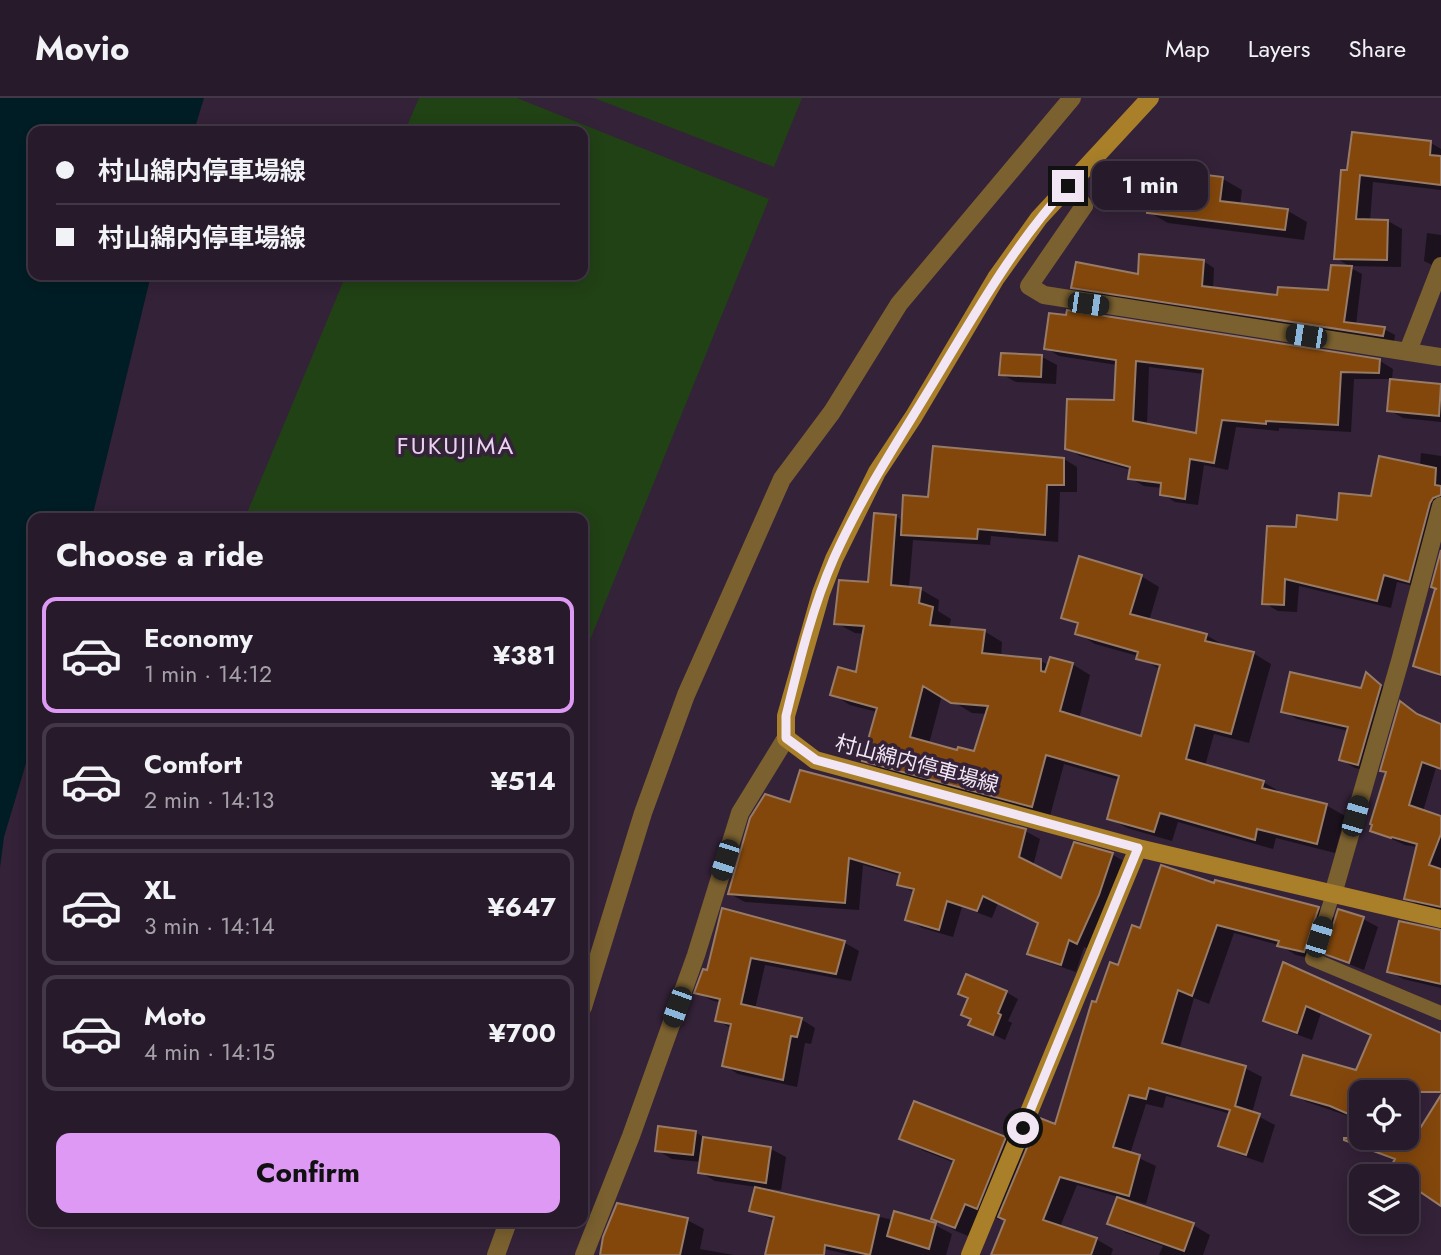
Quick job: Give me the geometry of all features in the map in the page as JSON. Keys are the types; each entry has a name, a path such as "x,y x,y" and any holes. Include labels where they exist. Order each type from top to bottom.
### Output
{"main road":[{"path":"786,738 786,716 821,593 834,559 877,472 914,416 996,278 1039,218 1150,98"},
{"name":"村山綿内停車場線","path":"786,738 816,760 1138,848 1441,919"},
{"path":"970,1255 1138,848"}],"street":[{"path":"588,991 642,813 686,695 782,479 832,412 899,304 1072,98"},
{"path":"1068,186 1084,206 1029,286 1044,295 1088,304 1441,357"},
{"path":"1408,351 1441,267"},
{"path":"1333,894 1435,549 1441,506"},
{"path":"584,1255 673,1020 740,813 786,738"},
{"path":"496,1255 506,1227"}],"lane":[{"path":"1333,894 1312,959 1441,1013"}],"green space":[{"path":"419,98 517,98 587,126 407,126"},
{"path":"594,98 802,98 774,167"},
{"path":"588,126 769,199 588,645 588,513 247,513 344,280 588,280"}],"water":[{"path":"0,98 204,98 196,126 28,126 28,280 150,280 93,513 28,513 28,757 4,837 0,868"}],"building":[{"path":"1352,132 1431,141 1430,155 1441,156 1441,185 1360,175 1356,219 1388,220 1387,260 1334,259 1341,170 1347,170"},
{"path":"1152,168 1223,177 1220,201 1288,209 1285,230 1147,213"},
{"path":"1139,254 1204,260 1202,286 1277,295 1278,287 1328,290 1331,265 1352,266 1344,322 1385,327 1383,336 1071,288 1076,262 1138,274"},
{"path":"1067,310 1380,359 1379,373 1341,372 1338,425 1266,421 1266,424 1222,420 1214,463 1190,459 1185,499 1160,495 1161,483 1128,479 1130,467 1065,449 1067,399 1114,400 1116,360 1044,349 1049,313 1066,315","holes":["1136,361 1203,369 1196,433 1133,421"]},
{"path":"1001,353 1042,355 1041,377 999,375"},
{"path":"1390,379 1441,384 1439,416 1387,411"},
{"path":"933,446 1064,458 1064,485 1047,485 1045,535 978,529 977,539 901,535 903,495 928,497"},
{"path":"1379,456 1436,468 1435,485 1441,486 1441,495 1433,498 1430,503 1409,582 1384,575 1377,601 1285,579 1284,605 1262,604 1267,526 1296,527 1297,515 1337,520 1339,493 1371,496"},
{"path":"874,513 896,515 891,585 921,588 919,603 933,607 930,625 985,630 982,653 1041,659 1041,671 1045,672 1050,657 1073,663 1060,711 1141,736 1160,665 1136,659 1138,652 1075,634 1078,623 1061,618 1079,556 1142,575 1130,614 1207,634 1205,641 1254,652 1231,734 1195,725 1186,759 1264,781 1262,788 1327,804 1317,844 1257,829 1255,840 1160,813 1154,832 1107,819 1119,776 1046,755 1032,807 862,761 877,708 830,695 838,667 856,672 864,626 834,624 839,580 868,582","holes":["923,686 951,703 988,706 974,751 958,747 957,750 910,737"]},
{"path":"1441,550 1441,675 1413,666 1437,589 1431,587"},
{"path":"1290,672 1361,688 1366,672 1381,685 1358,765 1339,760 1348,727 1281,712"},
{"path":"1400,701 1417,714 1441,724 1441,769 1422,762 1409,805 1441,816 1441,834 1429,865 1441,869 1441,907 1404,899 1417,844 1370,831 1386,772 1380,771"},
{"path":"800,770 1026,829 1019,857 1061,878 1074,842 1113,853 1099,895 1077,944 1069,940 1061,965 1027,954 1038,923 983,896 977,911 947,901 939,930 905,920 914,889 897,885 900,873 849,858 845,903 728,894 750,818 765,794 790,802"},
{"path":"1161,865 1214,883 1215,880 1319,907 1304,952 1277,946 1279,941 1217,925 1192,996 1178,990 1162,1043 1246,1066 1235,1106 1260,1114 1246,1155 1218,1146 1230,1110 1149,1088 1146,1099 1129,1095 1113,1147 1140,1155 1129,1196 1060,1177 1043,1220 1097,1238 1091,1255 991,1255 1005,1220 998,1217 1028,1145 1030,1146 1040,1118 1055,1124 1092,1001 1096,1002 1110,962 1118,965 1132,925 1140,928"},
{"path":"722,908 845,941 836,974 751,958 741,1004 802,1018 797,1037 791,1036 783,1080 722,1066 731,1024 715,1021 720,999 694,993 703,969 707,970"},
{"path":"1338,909 1364,917 1349,963 1324,954"},
{"path":"1399,921 1441,930 1441,984 1387,972"},
{"path":"1283,962 1441,1033 1441,1092 1419,1092 1419,1080 1349,1080 1349,1114 1291,1095 1303,1055 1356,1070 1371,1035 1306,1006 1297,1033 1263,1021"},
{"path":"966,974 1007,991 993,1035 968,1025 971,1019 961,1015 968,998 958,994"},
{"path":"1441,1095 1441,1206 1419,1191 1419,1164 1392,1164 1395,1159 1371,1150 1419,1150 1419,1130"},
{"path":"914,1101 1006,1137 977,1209 965,1204 955,1228 931,1219 954,1160 899,1139"},
{"path":"658,1126 696,1131 693,1155 655,1151"},
{"path":"703,1137 771,1147 766,1183 698,1173"},
{"path":"755,1187 879,1215 870,1255 825,1245 824,1255 765,1255 774,1217 749,1211"},
{"path":"1117,1197 1194,1223 1184,1251 1107,1224"},
{"path":"617,1203 688,1218 680,1255 600,1255 603,1237"},
{"path":"894,1211 936,1223 929,1249 887,1236"}],"district":[{"name":"FUKUJIMA","path":"456,446"}],"route":[{"path":"1023,1128 1138,848 816,760 786,738 786,716 827,576 877,472 914,416 996,278 1039,218 1068,186"}]}
